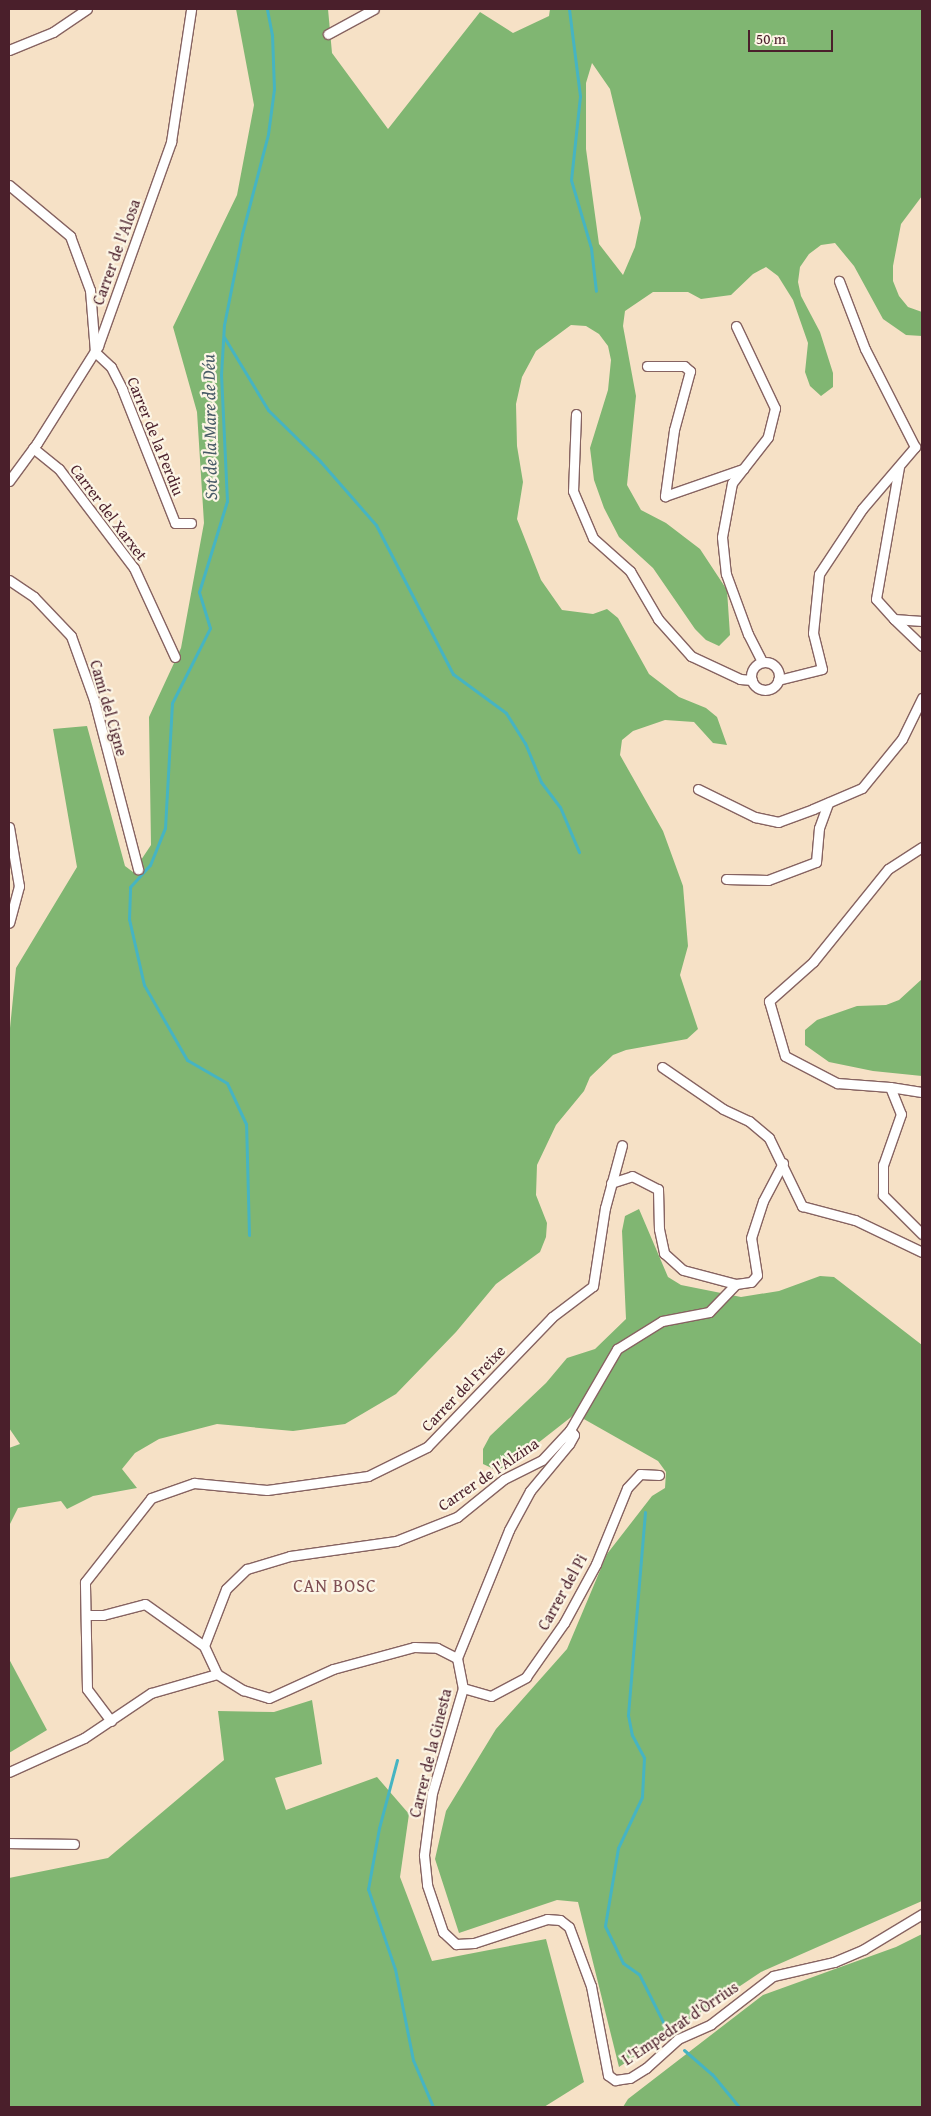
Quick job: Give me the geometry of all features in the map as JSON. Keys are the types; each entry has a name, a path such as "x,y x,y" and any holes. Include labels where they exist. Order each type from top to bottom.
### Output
{"street":[{"path":"9,50 52,32 87,9"},
{"name":"Carrer de l'Alosa","path":"9,481 33,448 94,352 171,142 191,9"},
{"path":"328,34 374,9"},
{"path":"9,185 70,236 90,290 94,352"},
{"path":"839,281 865,349 919,444"},
{"path":"736,326 776,408 768,437 732,483 722,537 726,574 748,634 762,662"},
{"name":"Carrer de la Perdiu","path":"94,352 111,367 122,388 175,522 191,523"},
{"path":"647,366 684,366 690,372 674,430 664,496 743,469"},
{"path":"576,414 573,491 593,538 630,572 658,619 690,656 740,679 752,680 765,690 778,680 822,669 813,633 819,574 862,509 919,444"},
{"path":"919,444 899,467 876,599 922,646"},
{"name":"Carrer del Xarxet","path":"33,448 59,469 134,568 175,657"},
{"name":"Camí del Cigne","path":"9,580 34,597 71,636 94,700 138,869"},
{"path":"894,619 922,621"},
{"path":"752,680 755,667 762,662 771,663 777,668 778,680"},
{"path":"698,788 755,817 778,822 828,803 862,788 902,739 922,698"},
{"path":"726,879 768,880 816,862 819,828 828,803"},
{"path":"9,828 19,886 9,923"},
{"path":"922,848 888,869 813,962 769,1001 785,1056 837,1083 890,1087 922,1092"},
{"path":"662,1067 723,1109 750,1122 769,1138 783,1163 792,1191 802,1206 855,1220 922,1252"},
{"path":"890,1087 901,1114 883,1165 883,1196 922,1234"},
{"name":"Carrer del Freixe","path":"111,1721 87,1688 85,1582 151,1498 194,1483 267,1490 368,1476 427,1447 552,1317 593,1286 612,1183 622,1144"},
{"path":"612,1183 632,1176 658,1189 658,1229 664,1253 683,1270 736,1284 751,1282 757,1275 751,1238 763,1201 783,1163"},
{"name":"Carrer de l'Alzina","path":"204,1646 226,1589 247,1568 290,1556 396,1541 457,1517 504,1479 542,1460 570,1430 617,1348 662,1322 709,1312 736,1284"},
{"path":"86,1615 103,1615 145,1604 204,1646 217,1674 243,1690 270,1698 333,1669 414,1647 437,1648 457,1658 509,1530 530,1491 569,1444 574,1435 570,1430"},
{"name":"Carrer del Pi","path":"463,1688 491,1696 526,1677 564,1623 596,1564 627,1488 640,1474 659,1475"},
{"name":"Carrer de la Ginesta","path":"457,1658 463,1688 432,1793 424,1855 427,1885 443,1932 456,1944 474,1942 547,1919 560,1920 569,1926 591,1986 608,2075 615,2080"},
{"path":"9,1772 84,1738 151,1693 217,1674"},
{"path":"9,1843 74,1844"},
{"name":"L'Empedrat d'Òrrius","path":"615,2080 630,2078 646,2068 678,2039 711,2024 772,1976 841,1959 864,1949 922,1914"}],"green space":[{"path":"236,9 328,9 332,53 388,129 480,12 513,33 549,16 550,9 922,9 922,196 901,224 893,266 893,281 899,296 908,307 922,312 922,336 906,335 883,319 854,266 835,243 821,245 809,254 800,267 798,282 801,296 820,332 833,373 833,387 821,396 810,386 805,372 808,343 793,300 778,276 766,267 753,274 731,295 701,299 688,292 653,292 625,311 623,326 636,396 627,485 641,510 666,523 700,549 727,590 730,635 719,646 706,640 695,629 653,568 619,537 604,508 594,480 590,448 608,390 611,360 608,346 599,334 586,326 571,325 536,351 522,377 516,404 517,446 523,482 517,519 541,580 562,610 593,614 607,609 618,618 649,674 679,697 706,708 717,717 727,745 713,743 694,722 665,720 633,731 622,740 620,755 663,831 683,886 688,946 680,975 698,1029 687,1039 626,1050 613,1055 590,1077 584,1091 556,1125 537,1165 536,1195 547,1223 546,1237 540,1252 496,1284 456,1332 396,1394 345,1424 293,1431 217,1424 159,1439 135,1453 122,1469 137,1488 93,1496 67,1509 61,1501 18,1508 9,1526 9,1448 20,1444 9,1428 9,1038 16,968 77,867 53,729 87,726 125,866 133,872 151,845 149,717 181,648 204,523 197,412 173,327 237,195 254,105","holes":["592,63 610,89 641,218 635,247 623,275 599,244 586,149 586,83"]},
{"path":"922,979 922,1076 873,1071 829,1062 805,1045 805,1030 817,1020 857,1006 886,1005 899,1000"},
{"path":"639,1209 668,1277 681,1285 741,1297 779,1291 820,1276 834,1277 922,1345 922,1901 761,1972 619,2067 578,1902 557,1900 459,1933 435,1859 446,1811 496,1729 567,1649 607,1554 652,1496 665,1488 666,1472 658,1461 575,1414 510,1465 496,1470 483,1464 483,1449 490,1436 546,1383 567,1358 595,1349 626,1319 622,1231 625,1216"},
{"path":"9,1659 47,1730 9,1753"},
{"path":"312,1700 322,1764 275,1778 286,1810 377,1777 409,1814 400,1877 432,1961 546,1939 584,2082 544,2107 9,2107 9,1878 108,1858 224,1760 218,1711 274,1712"},
{"path":"922,1934 922,2107 623,2107 628,2099 763,1995 896,1947"}],"waterway":[{"name":"Sot de la Mare de Déu","path":"249,1235 246,1124 227,1083 187,1060 144,985 129,919 130,887 150,865 165,828 172,703 210,628 199,592 227,501 221,375 224,325 242,234 268,134 274,89 272,35 267,9"},
{"path":"569,9 580,96 571,180 591,248 596,291"},
{"path":"224,337 268,410 320,461 376,525 453,674 506,713 525,743 541,782 560,807 579,852"},
{"path":"645,1512 628,1715 632,1735 644,1758 642,1797 618,1848 605,1926 623,1963 639,1974 666,2028"},
{"path":"397,1760 379,1828 368,1889 395,1969 413,2060 433,2107"},
{"path":"684,2050 712,2074 739,2107"}],"district":[{"name":"CAN BOSC","path":"335,1586"}]}
